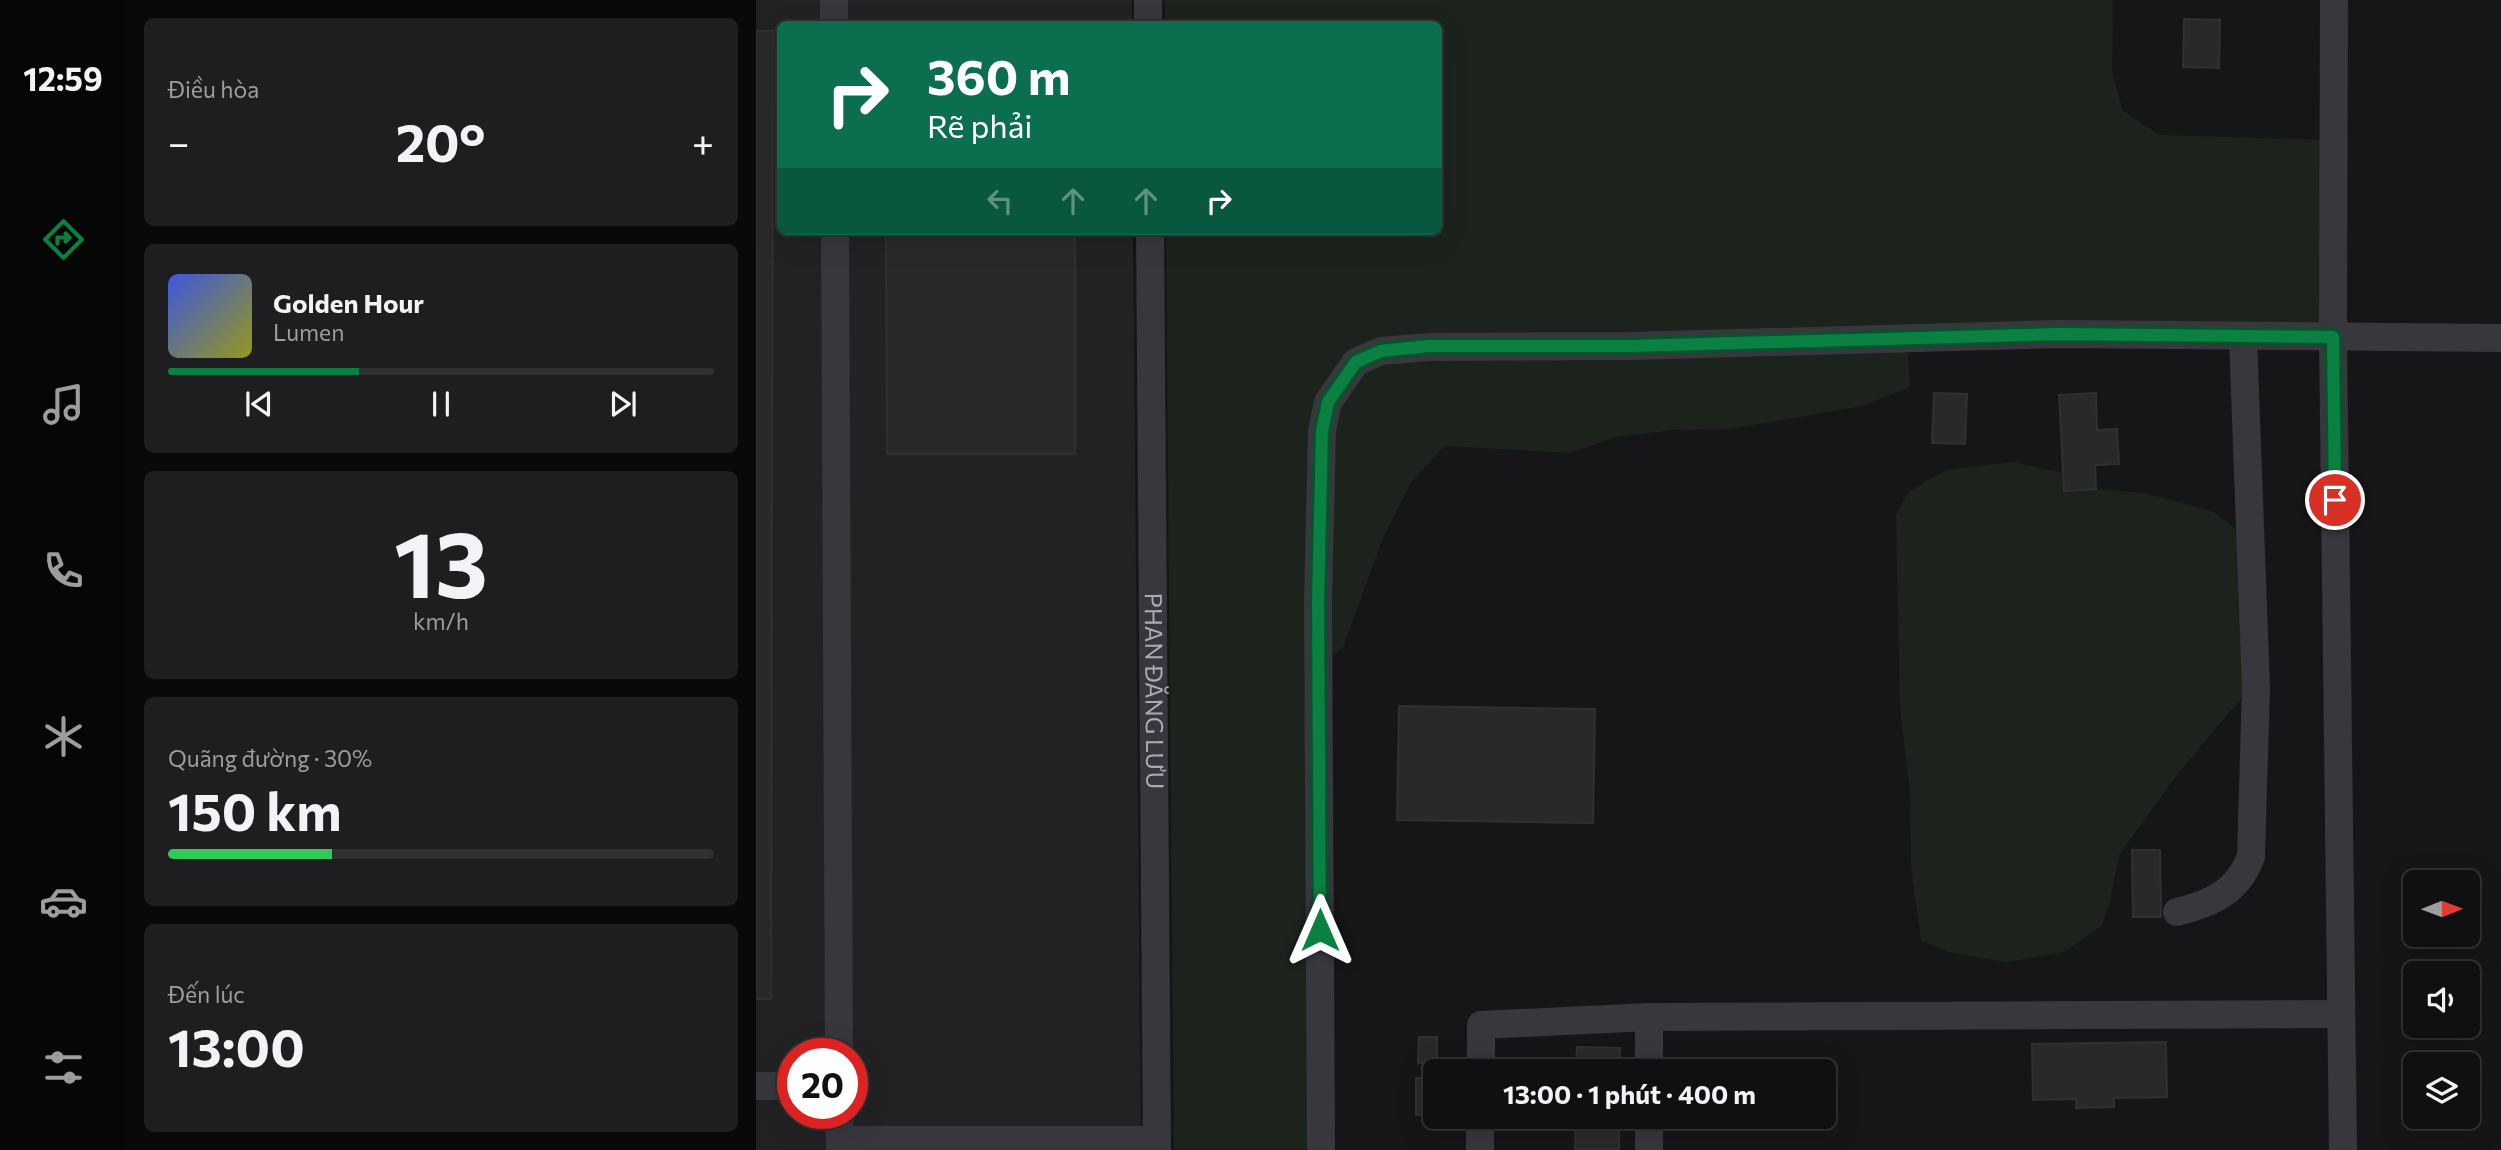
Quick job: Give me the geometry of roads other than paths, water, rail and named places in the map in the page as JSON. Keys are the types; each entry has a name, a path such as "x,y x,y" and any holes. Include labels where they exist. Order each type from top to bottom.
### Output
{"street":[{"path":"834,0 834,21"},
{"path":"1148,0 1149,21"},
{"path":"2334,0 2333,337 2343,1150"},
{"path":"835,235 839,1038"},
{"name":"PHAN ĐĂNG LƯU","path":"1150,235 1157,1145"},
{"path":"1321,1150 1318,601 1322,431 1328,402 1356,362 1381,351 1429,346 1632,346 2059,334 2243,338 2501,338"},
{"path":"2177,912 2224,896 2245,873 2251,857 2256,688 2243,338"},
{"path":"1481,1059 1481,1025 1648,1017 2341,1014"},
{"path":"1648,1017 1648,1059"},
{"path":"756,1086 777,1086"},
{"path":"1480,1129 1480,1150"},
{"path":"1648,1129 1648,1150"},
{"path":"839,1134 1157,1145"}]}
